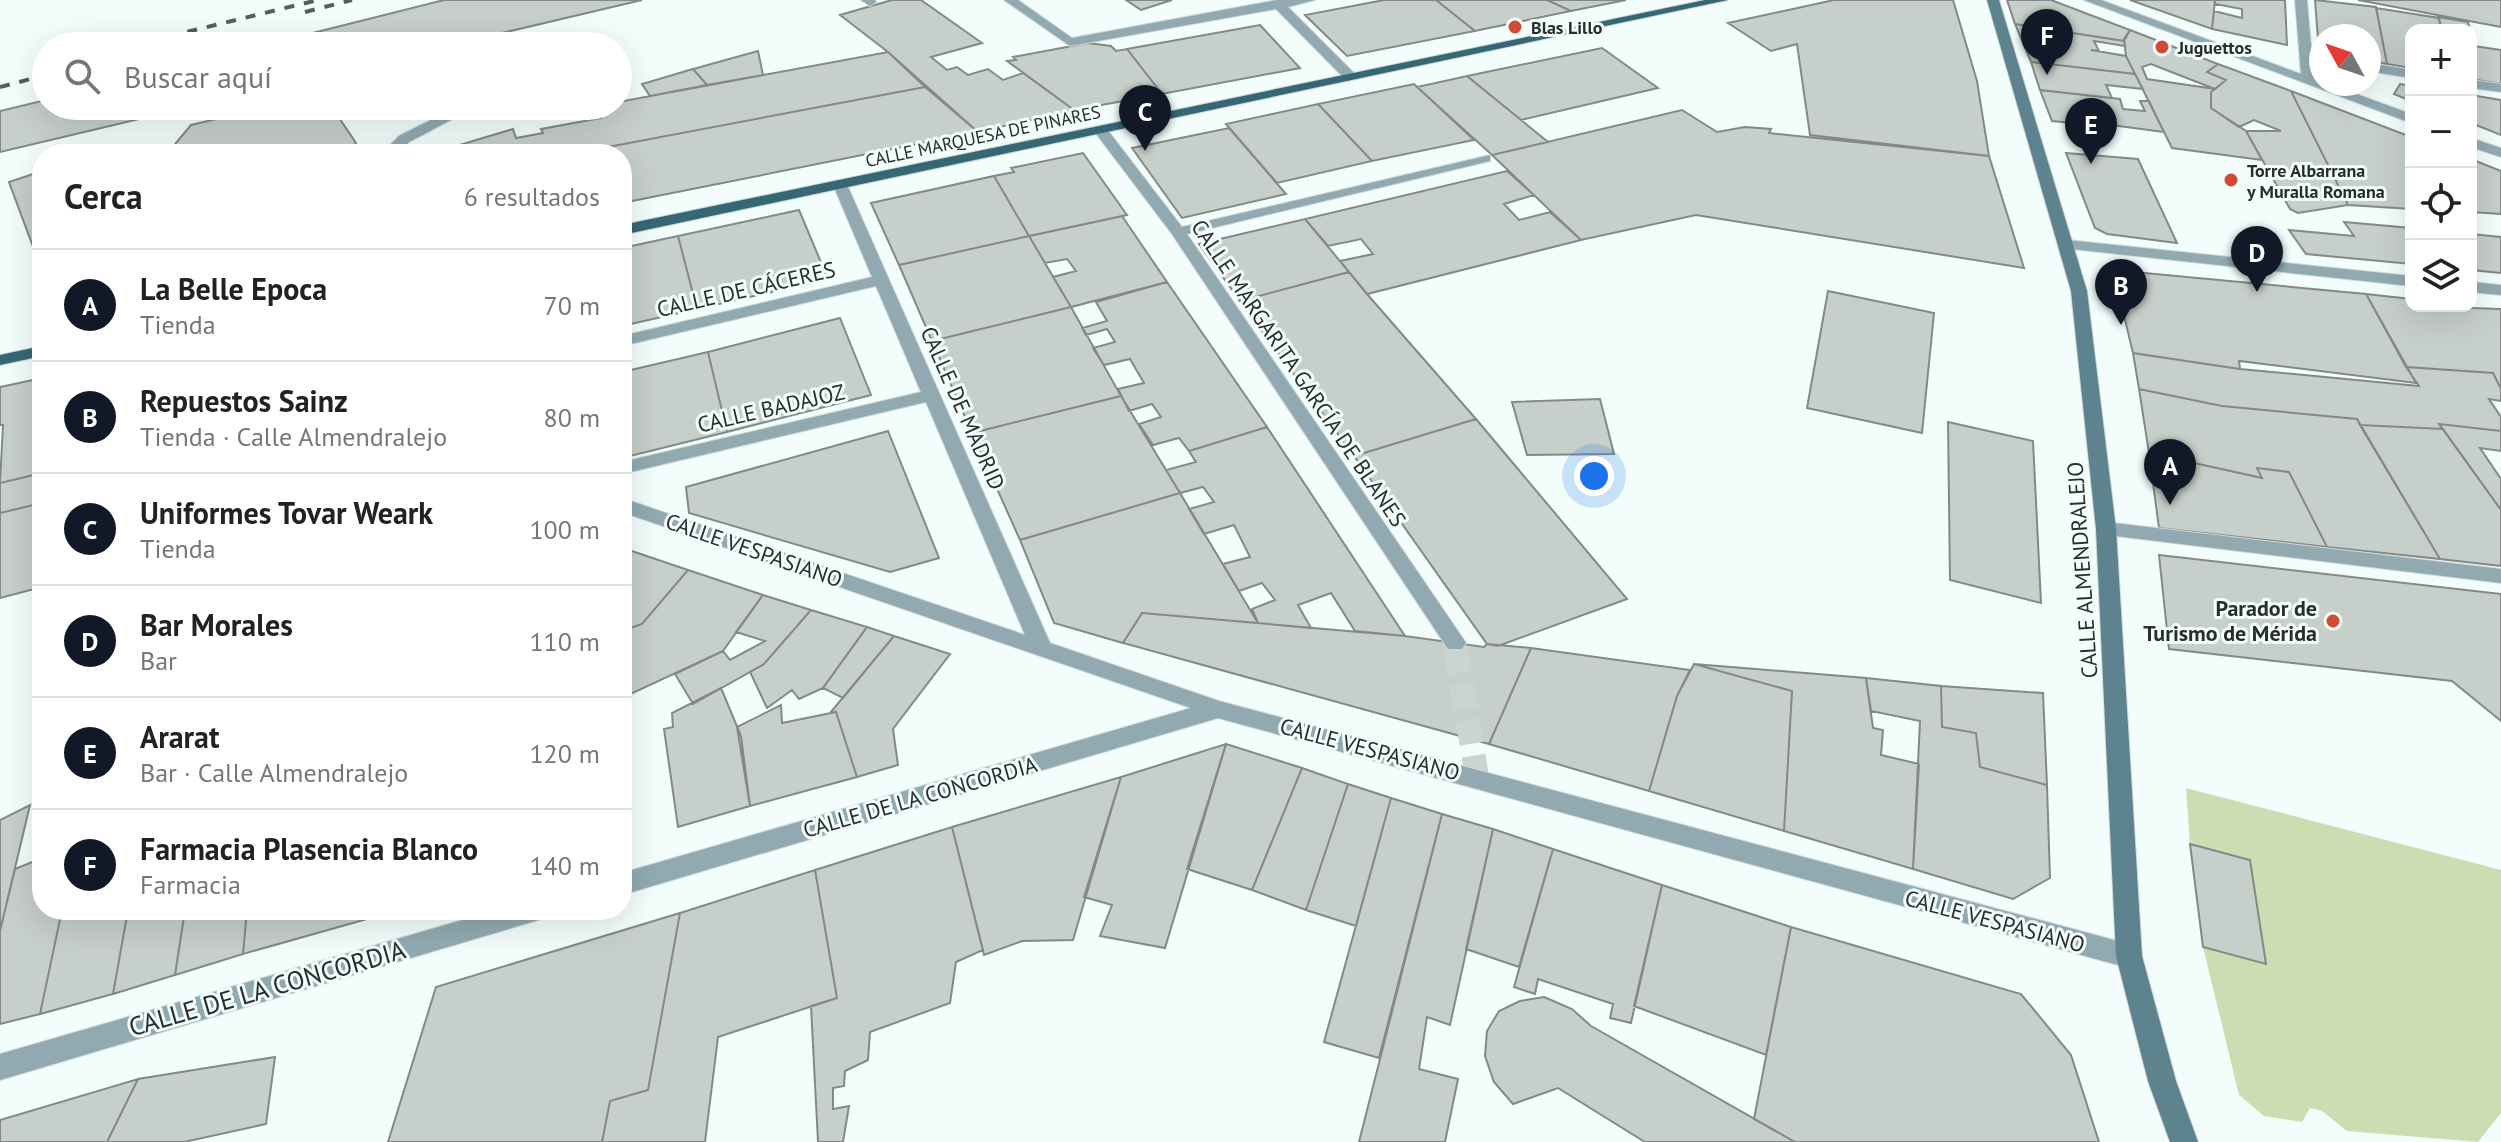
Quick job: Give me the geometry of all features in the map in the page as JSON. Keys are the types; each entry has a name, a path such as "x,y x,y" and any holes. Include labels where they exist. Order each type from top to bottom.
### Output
{"main road":[{"name":"CALLE MARQUESA DE PINARES","path":"632,228 841,187 1722,0"},
{"name":"CALLE ALMENDRALEJO","path":"1993,0 2079,291 2106,529 2129,956 2162,1081 2184,1142"},
{"path":"0,360 32,353"}],"street":[{"path":"1010,0 1070,42 1309,0"},
{"path":"2090,0 2405,117"},
{"path":"2301,0 2309,36"},
{"path":"1281,3 1352,78"},
{"path":"2381,69 2405,73"},
{"path":"2477,85 2501,88"},
{"path":"399,144 442,120"},
{"name":"CALLE MARGARITA GARCÍA DE BLANES","path":"1101,131 1178,232 1455,643"},
{"path":"2477,144 2501,153"},
{"path":"1178,232 1485,158"},
{"name":"CALLE DE MADRID","path":"841,187 1042,649"},
{"path":"2067,245 2405,280"},
{"name":"CALLE DE CÁCERES","path":"632,339 881,280"},
{"path":"2477,288 2501,290"},
{"name":"CALLE BADAJOZ","path":"632,466 931,395"},
{"name":"CALLE VESPASIANO","path":"632,508 1218,709 2129,956"},
{"path":"2106,529 2501,576"},
{"name":"CALLE DE LA CONCORDIA","path":"632,881 1218,709"},
{"name":"CALLE DE LA CONCORDIA","path":"0,1067 501,920"}],"green space":[{"path":"2186,788 2501,870 2501,1113 2478,1142 2347,1131 2322,1111 2310,1108 2302,1122 2264,1116 2239,1095 2203,947 2265,964 2190,844"}],"building":[{"path":"444,0 642,0 506,32 317,32"},
{"path":"892,0 921,0 982,43 931,57 947,70 957,67 968,75 988,69 1003,80 1023,73 1074,110 978,132 888,52 840,15"},
{"path":"1126,0 1172,0 1141,10"},
{"path":"1384,0 1436,0 1475,31 1347,56 1305,15"},
{"path":"1436,0 1547,0 1571,11 1475,31"},
{"path":"1547,0 1626,0 1571,11"},
{"path":"1834,0 1953,0 1977,81 1989,156 1810,135 1797,44 1771,51 1728,23"},
{"path":"2007,0 2051,0 2130,30 2124,41 2015,24"},
{"path":"2130,0 2215,0 2212,29"},
{"path":"2215,0 2285,0 2287,45 2212,29 2214,11 2242,18 2242,9 2215,4"},
{"path":"2315,0 2376,7 2379,24 2317,24"},
{"path":"2358,0 2501,0 2501,27"},
{"path":"2376,8 2439,18 2440,24 2405,24 2405,67 2387,64"},
{"path":"2438,17 2468,24 2440,24"},
{"path":"2015,24 2124,41 2125,46 2094,41 2099,51 2091,50 2126,56 2135,74 2031,62"},
{"path":"1260,25 1300,68 1162,94 1127,49"},
{"path":"2130,30 2218,64 2207,72 2226,80 2215,89 2211,92 2211,108 2246,131 2262,160 2172,148 2126,56 2124,39","holes":["2151,64 2215,89 2147,79 2142,67"]},
{"path":"2381,33 2387,64 2381,63"},
{"path":"1088,43 1111,46 1116,51 1127,49 1162,94 1074,110 1007,61 1016,60 1013,57"},
{"path":"2477,46 2501,50 2501,84 2477,80"},
{"path":"1602,48 1658,88 1521,120 1467,76"},
{"path":"758,51 763,75 707,85 693,69"},
{"path":"888,52 925,87 624,144 463,144 513,129 516,138 543,133 541,129 590,120 632,120 632,99"},
{"path":"2031,62 2135,74 2143,89 2106,85 2112,98 2040,90"},
{"path":"2218,64 2291,91 2348,205 2298,213 2290,209 2246,131 2281,131 2254,120 2239,127 2211,108 2211,92 2226,80 2207,72"},
{"path":"693,69 707,85 650,96 642,84"},
{"path":"1467,76 1548,142 1492,155 1417,87"},
{"path":"1414,84 1474,140 1372,161 1318,104"},
{"path":"2400,84 2405,85 2405,99 2394,94"},
{"path":"925,87 978,132 632,201 632,144 624,144"},
{"path":"2040,90 2120,99 2123,109 2145,111 2140,101 2149,101 2164,132 2081,121 2083,124 2052,121"},
{"path":"2291,91 2405,135 2405,209 2348,205"},
{"path":"2477,96 2501,100 2501,135 2477,125"},
{"path":"32,103 32,120 135,120 0,152 0,111"},
{"path":"1318,104 1372,161 1277,183 1226,124"},
{"path":"1682,110 1717,132 1745,127 1771,129 1769,133 1989,156 2024,268 1696,215 1581,240 1492,155"},
{"path":"212,120 340,120 356,143 175,144 191,125"},
{"path":"1229,128 1286,194 1182,218 1132,148"},
{"path":"1083,153 1127,215 1029,236 994,176 1014,172 1011,168"},
{"path":"2066,153 2138,159 2177,243 2107,234 2095,228"},
{"path":"2477,161 2501,171 2501,214 2477,212"},
{"path":"1507,171 1534,195 1504,204 1519,220 1550,212 1581,240 1367,294 1340,261 1373,254 1361,239 1328,246 1305,219"},
{"path":"32,174 32,244 9,182"},
{"path":"994,176 1029,236 899,265 871,203"},
{"path":"799,210 828,279 697,309 678,236"},
{"path":"1122,216 1167,282 1071,307 1053,277 1076,271 1067,259 1045,263 1029,236"},
{"path":"1305,219 1349,272 1240,301 1199,244"},
{"path":"2344,222 2405,227 2405,263 2306,254 2289,230 2354,236"},
{"path":"2477,235 2501,237 2501,273 2477,271"},
{"path":"678,236 697,309 632,324 632,246"},
{"path":"1029,236 1071,307 932,341 899,265"},
{"path":"1349,272 1476,419 1354,456 1240,301"},
{"path":"2134,272 2366,294 2416,383 2239,361 2240,369 2133,353 2116,282 2120,277"},
{"path":"1167,282 1267,427 1189,451 1179,438 1153,445 1139,424 1161,417 1152,404 1129,411 1118,389 1144,383 1130,359 1104,365 1093,348 1115,342 1107,329 1086,335 1082,328 1107,321 1096,302"},
{"path":"1828,291 1934,313 1922,433 1807,408"},
{"path":"2366,294 2405,298 2405,312 2501,309 2501,389 2493,373 2406,367"},
{"path":"1071,307 1121,396 972,433 932,341"},
{"path":"840,318 871,395 727,432 708,352"},
{"path":"708,352 727,432 632,456 632,370"},
{"path":"2133,353 2240,369 2419,386 2406,367 2493,373 2501,389 2501,401 2489,399 2501,417 2501,431 2439,424 2443,429 2360,425 2357,419 2222,406 2139,389"},
{"path":"32,380 32,475 0,483 3,425 0,425 0,387"},
{"path":"2139,389 2222,406 2357,419 2440,559 2327,547 2289,472 2257,468 2262,478 2149,453"},
{"path":"1121,396 1180,493 1020,540 972,433"},
{"path":"1600,399 1614,454 1527,455 1512,402"},
{"path":"1476,419 1627,599 1498,646 1487,644 1354,456"},
{"path":"1948,422 2033,441 2041,603 1950,580"},
{"path":"2439,424 2501,431 2501,451 2480,448 2501,479 2501,510"},
{"path":"2360,425 2443,429 2501,510 2501,566 2440,559"},
{"path":"1267,427 1405,636 1355,631 1331,593 1298,605 1311,628 1258,623 1252,609 1275,600 1262,583 1239,591 1223,564 1250,557 1234,525 1204,534 1189,509 1214,502 1203,487 1180,493 1166,470 1196,462 1189,451"},
{"path":"888,431 939,558 890,572 689,513 686,487"},
{"path":"2149,453 2262,478 2257,468 2289,472 2327,547 2159,528"},
{"path":"32,475 32,505 0,513 0,483"},
{"path":"1180,493 1258,623 1142,613 1123,643 1054,623 1020,540"},
{"path":"32,505 32,590 0,598 0,513"},
{"path":"632,551 688,570 642,624 632,628"},
{"name":"Parador de Turismo de Mérida","path":"2159,555 2501,594 2501,721 2452,681 2169,649"},
{"path":"688,570 763,595 723,651 632,693 632,628 642,624"},
{"path":"763,595 811,610 764,664 693,704 675,674 723,651 730,660 765,641 736,632"},
{"path":"811,610 867,627 823,688 799,699 792,690 767,708 750,672 764,664"},
{"path":"1142,613 1405,636 1484,647 1487,644 1531,648 1489,744 1123,643"},
{"path":"867,627 894,636 843,698 823,688"},
{"path":"894,636 950,654 893,729 898,765 857,777 836,712 830,713"},
{"path":"1531,648 1690,670 1677,696 1649,791 1489,744"},
{"path":"1694,664 1792,691 1784,831 1649,791 1677,696"},
{"path":"1694,664 1866,678 1873,728 1883,730 1881,755 1919,764 1913,869 1784,831 1792,691"},
{"path":"1866,678 1941,686 1942,727 1976,733 1980,767 2047,785 2050,878 2013,899 1913,869 1920,721 1871,711"},
{"path":"1941,686 2043,693 2047,785 1980,767 1976,733 1942,727"},
{"path":"721,688 741,736 750,806 678,827 664,729 673,727 672,713"},
{"path":"781,705 782,723 836,712 857,777 750,806 737,727"},
{"path":"1226,744 1302,768 1252,890 1187,869"},
{"path":"1226,744 1165,948 1100,936 1112,905 1084,897 1121,777"},
{"path":"1302,768 1348,784 1306,910 1252,890"},
{"path":"1121,777 1073,940 1022,941 984,955 952,827"},
{"path":"1348,784 1391,798 1356,926 1306,910"},
{"path":"1391,798 1442,814 1379,1058 1324,1042"},
{"path":"30,805 0,931 0,820"},
{"path":"1442,814 1493,829 1450,1025 1427,1017 1419,1069 1458,1079 1445,1142 1359,1142"},
{"path":"952,827 983,950 956,962 950,1003 870,1032 868,1060 845,1071 844,1086 833,1088 833,1109 849,1106 843,1142 818,1142 811,1006 837,998 815,870"},
{"path":"1493,829 1553,849 1519,967 1466,949"},
{"path":"2190,844 2250,860 2266,964 2203,947"},
{"path":"1553,849 1662,885 1631,1023 1610,1018 1613,1004 1538,979 1535,994 1514,987"},
{"path":"32,862 32,920 60,920 40,1014 0,1024 0,931 15,869"},
{"path":"815,870 837,998 718,1037 705,1142 602,1142 610,1101 648,1090 680,913"},
{"path":"1662,885 1791,927 1766,1055 1634,1006"},
{"path":"680,913 648,1090 610,1101 602,1142 388,1142 436,987"},
{"path":"60,920 126,920 113,994 40,1014"},
{"path":"126,920 183,920 175,975 113,994"},
{"path":"183,920 246,920 243,954 175,975"},
{"path":"246,920 363,920 243,954"},
{"path":"1791,927 2021,994 2071,1055 2099,1142 1795,1142 1754,1119"},
{"path":"1544,997 1572,1009 1591,1026 1795,1142 1645,1142 1558,1088 1513,1104 1494,1082 1485,1056 1487,1031 1499,1011 1520,1001"},
{"path":"275,1057 266,1124 184,1142 107,1142 138,1079"},
{"path":"138,1079 107,1142 0,1142 0,1120"}],"tunnel":[{"path":"1455,643 1456,651"},
{"path":"1456,649 1477,777"}],"railway":[{"path":"187,32 318,0"},
{"path":"305,12 352,0"},
{"path":"0,87 32,79"}],"place":[{"name":"Blas Lillo","path":"1515,27"},
{"name":"Juguettos","path":"2162,47"},
{"name":"Farmacia Plasencia Blanco","path":"2047,75"},
{"name":"Uniformes Tovar Weark","path":"1145,151"},
{"name":"Ararat","path":"2091,164"},
{"name":"Torre Albarrana y Muralla Romana","path":"2231,180"},
{"name":"Bar Morales","path":"2257,292"},
{"name":"Repuestos Sainz","path":"2121,325"},
{"name":"La Belle Epoca","path":"2170,505"},
{"name":"Parador de Turismo de Mérida","path":"2333,621"}]}
